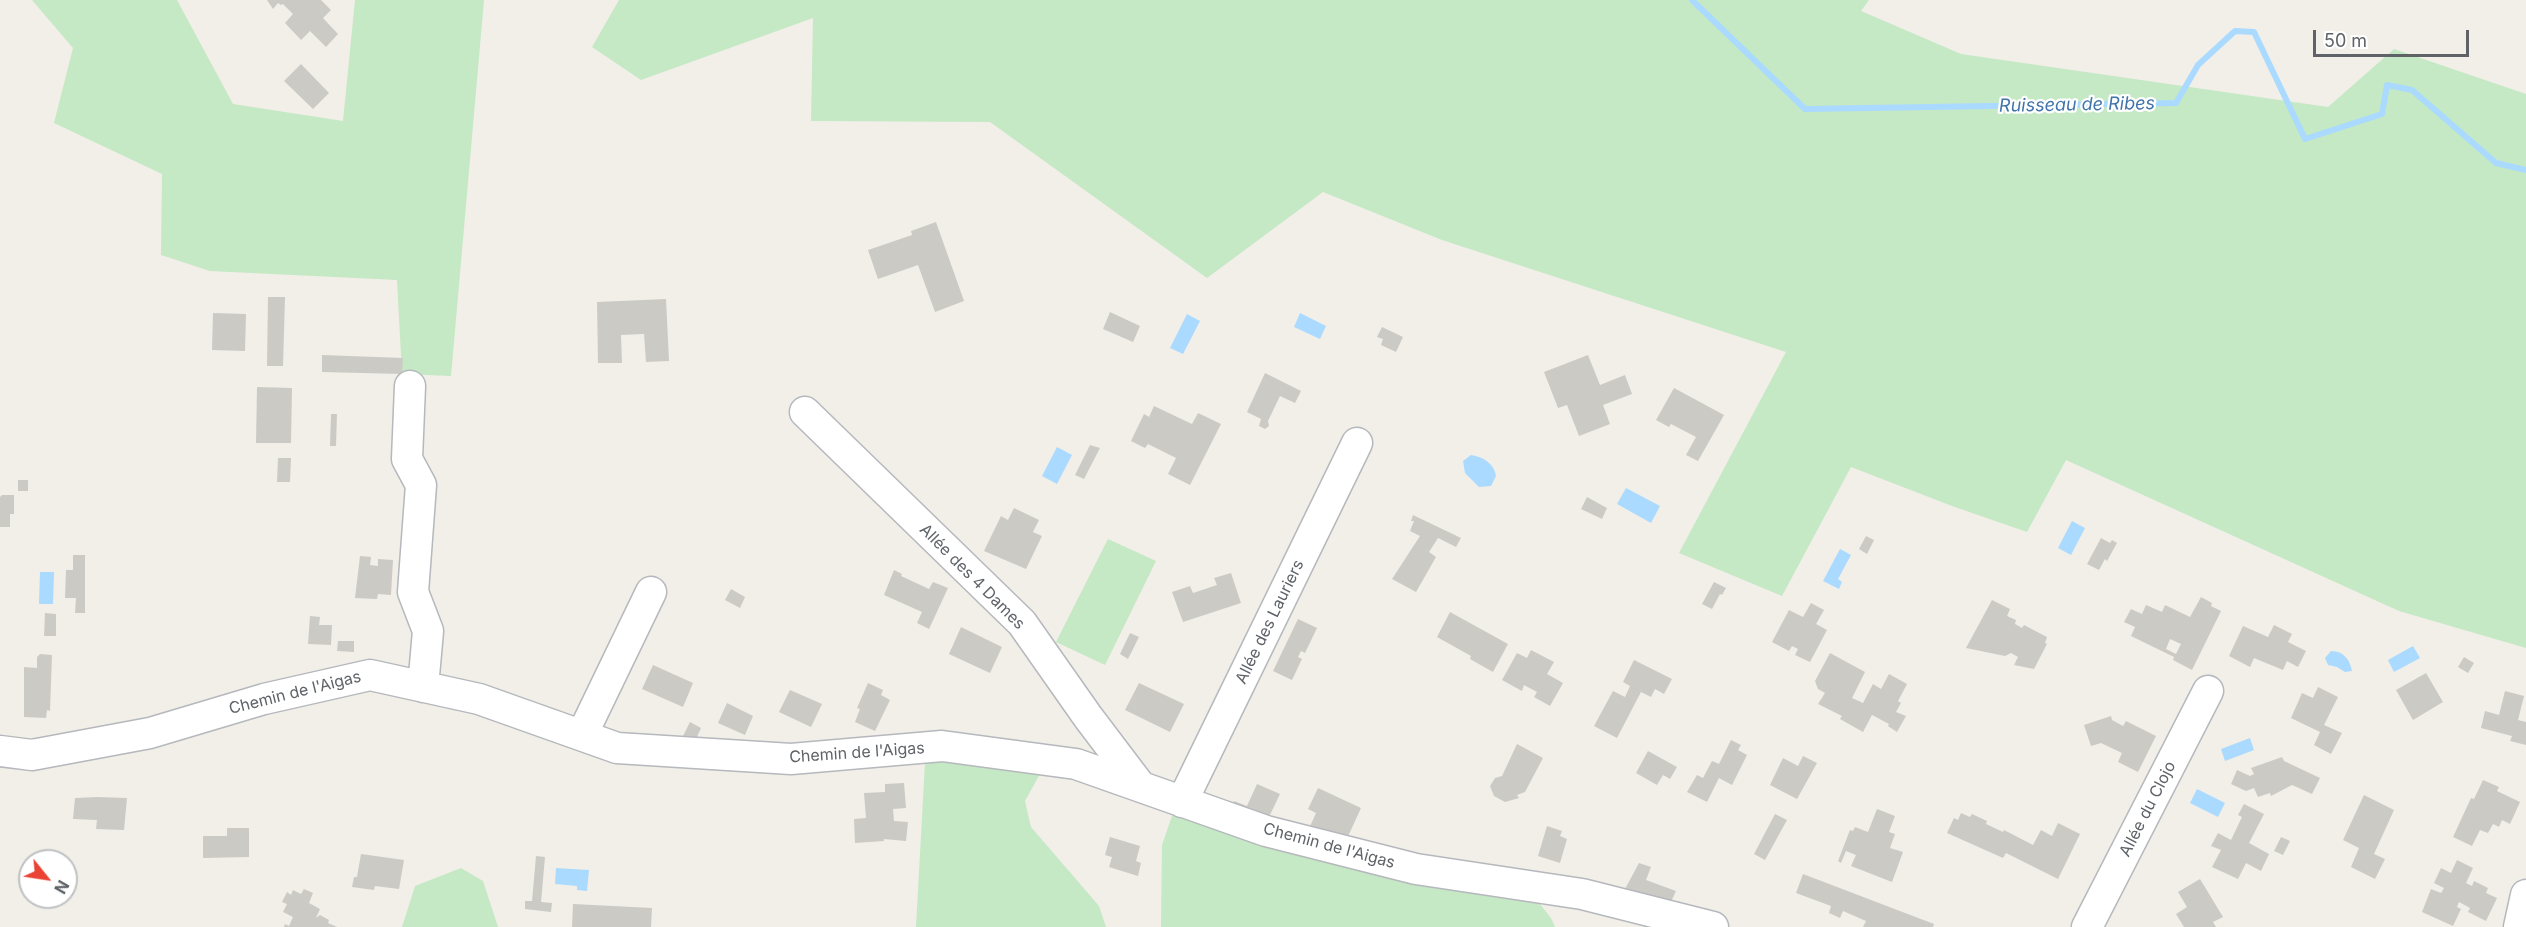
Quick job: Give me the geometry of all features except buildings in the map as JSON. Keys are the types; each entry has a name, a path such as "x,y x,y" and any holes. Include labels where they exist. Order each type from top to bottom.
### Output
{"street":[{"path":"410,386 407,459 421,484 413,592 428,631 423,687"},
{"name":"Allée des 4 Dames","path":"805,412 1022,624 1141,787"},
{"name":"Allée des Lauriers","path":"1182,802 1357,443"},
{"path":"582,735 651,592"},
{"name":"Chemin de l'Aigas","path":"0,751 32,755 150,733 264,699 370,675 479,699 617,748 791,759 942,746 1076,764 1266,831 1416,869 1582,894 1713,927"},
{"name":"Allée du Clojo","path":"2087,927 2208,691"},
{"path":"0,767 32,755"},
{"path":"2519,927 2526,896"}],"green space":[{"path":"32,0 177,0 233,104 343,121 355,0 484,0 451,376 402,374 397,280 210,271 161,255 162,174 54,123 73,48"},
{"path":"619,0 1869,0 1861,11 1961,54 2328,107 2394,49 2526,94 2526,648 2399,611 2066,460 2027,532 1851,467 1782,596 1679,553 1786,352 1442,240 1323,192 1207,278 990,122 811,121 813,18 641,80 592,47"},
{"path":"1108,539 1156,561 1105,665 1056,642"},
{"path":"959,760 1041,772 1025,801 1031,827 1099,906 1106,927 916,927 925,762"},
{"path":"1173,813 1536,899 1555,927 1161,927 1162,845"},
{"path":"461,868 483,881 498,927 402,927 415,886"}],"water":[{"path":"1300,313 1326,326 1320,339 1294,327"},
{"path":"1187,314 1200,321 1183,354 1170,348"},
{"path":"1057,447 1072,455 1057,484 1042,476"},
{"path":"1471,455 1484,459 1495,471 1496,476 1491,486 1479,487 1465,473 1463,461"},
{"path":"1626,488 1660,506 1651,523 1617,504"},
{"path":"2072,521 2085,528 2071,555 2058,548"},
{"path":"1840,549 1851,555 1838,579 1842,582 1839,589 1823,581"},
{"path":"40,572 54,572 53,604 39,604"},
{"path":"2413,646 2420,658 2394,672 2388,660"},
{"path":"2331,651 2346,657 2352,671 2345,672 2328,665 2325,658"},
{"path":"2250,738 2254,750 2225,761 2221,749"},
{"path":"2197,789 2225,803 2218,817 2190,803"},
{"path":"556,868 589,870 587,891 577,890 577,886 555,884"}],"waterway":[{"name":"Ruisseau de Ribes","path":"1692,0 1805,109 2176,103 2198,65 2235,31 2254,32 2305,139 2382,114 2387,85 2412,90 2496,163 2526,170"}]}
